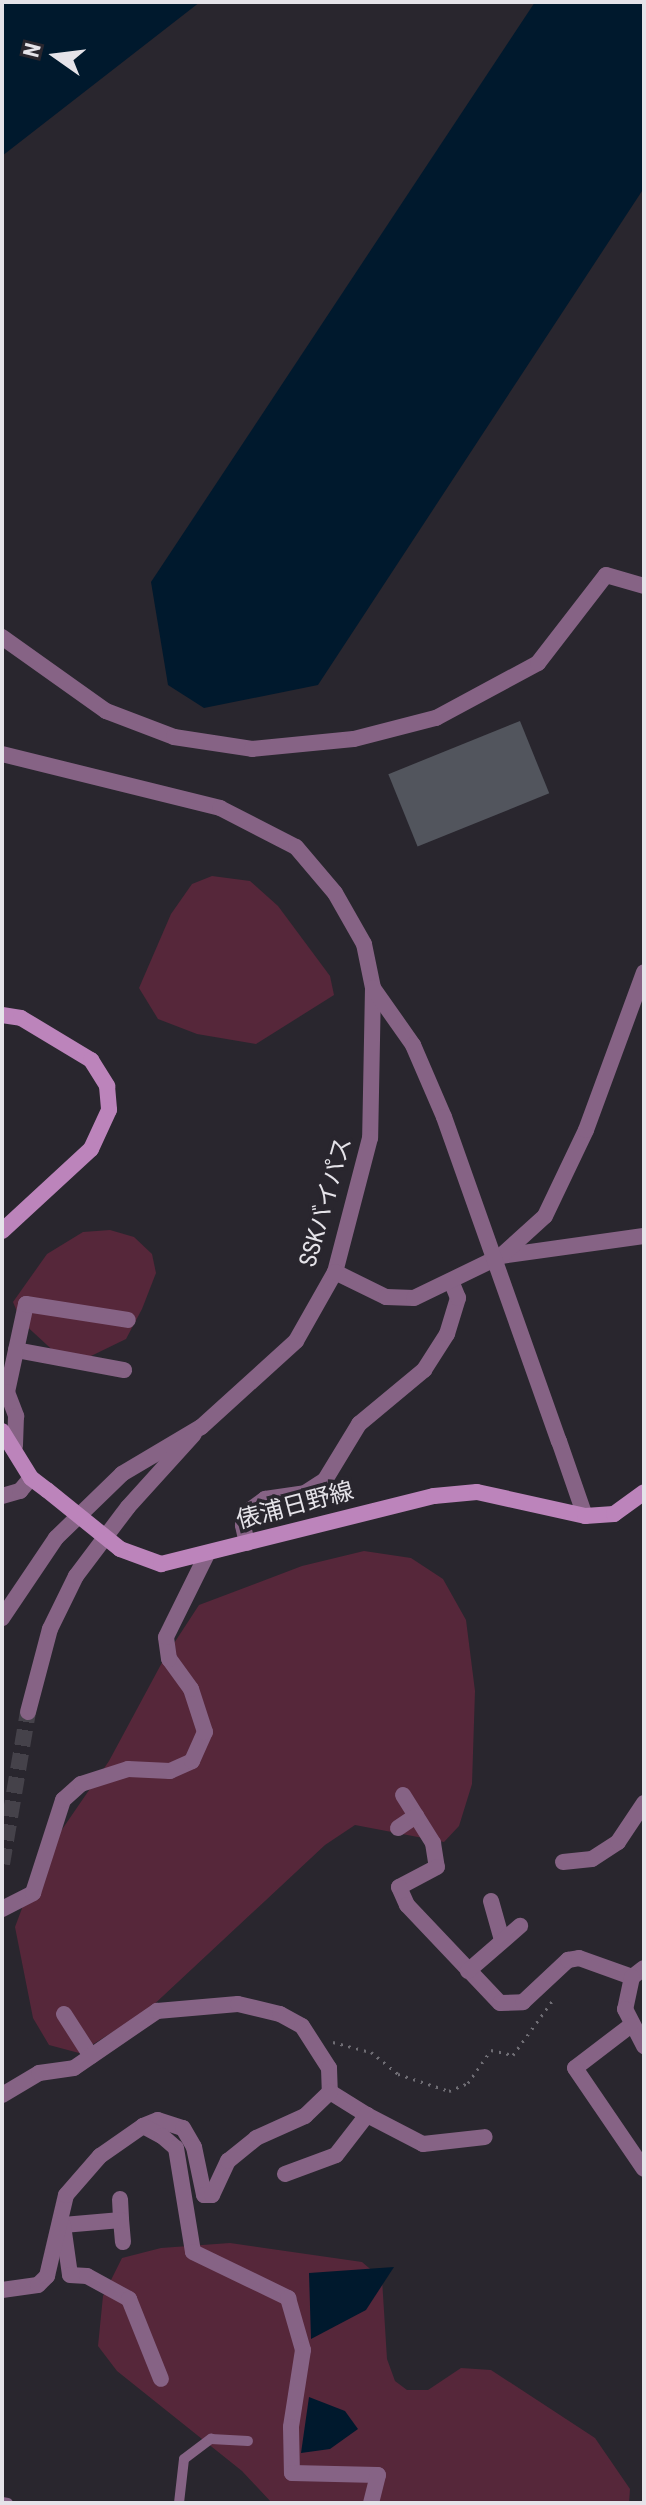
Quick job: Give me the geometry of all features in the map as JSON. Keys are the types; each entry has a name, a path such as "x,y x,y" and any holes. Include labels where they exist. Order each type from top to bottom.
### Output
{"main road":[{"path":"2,1015 32,1023 91,1060 107,1086 109,1110 91,1149 2,1231"},
{"name":"俵浦日野線","path":"2,1431 15,1446 31,1478 120,1549 161,1564 434,1496 477,1492 585,1516 614,1514 644,1492"}],"street":[{"path":"2,637 106,711 174,737 252,749 354,739 436,718 538,663 606,575 644,586"},
{"name":"SSKバイパス","path":"2,754 220,808 296,847 335,893 357,931 373,988 370,1138 335,1272 296,1341 201,1427 122,1474 56,1538 2,1618"},
{"path":"335,1272 386,1297 414,1298 452,1283 501,1256 545,1216 586,1130 644,972"},
{"path":"373,988 413,1045 444,1117 585,1516"},
{"path":"501,1256 644,1236"},
{"path":"247,1543 243,1525 250,1510 265,1499 305,1493 325,1480 359,1424 424,1370 447,1334 458,1298 452,1283"},
{"path":"15,1446 16,1416 5,1391 26,1304 32,1302 128,1320"},
{"path":"16,1350 124,1370"},
{"path":"28,1712 50,1629 76,1576 128,1507 201,1427"},
{"path":"2,1496 20,1491 31,1478"},
{"path":"2,1909 33,1893 63,1800 81,1784 128,1769 170,1771 192,1761 205,1732 191,1689 169,1659 166,1637 207,1554"},
{"path":"403,1795 433,1843 437,1867 399,1887 407,1905 468,1971 500,2003 523,2002 568,1960 579,1958 638,1972 625,2009 630,2026 644,2046"},
{"path":"563,1862 592,1859 618,1842 644,1803"},
{"path":"398,1828 416,1816"},
{"path":"491,1901 502,1940"},
{"path":"468,1971 520,1926"},
{"path":"2,2095 39,2073 74,2068 157,2011 238,2004 280,2014 302,2026 318,2045 329,2068 330,2092 305,2116 256,2138 228,2161 212,2195 204,2195 194,2147 183,2128 158,2120 143,2126 100,2156 66,2195 63,2225 47,2276 38,2285 2,2290"},
{"path":"64,2014 91,2056"},
{"path":"630,2026 575,2068 644,2169"},
{"path":"330,2092 423,2144 485,2137"},
{"path":"285,2174 336,2155 367,2115"},
{"path":"143,2126 176,2148 193,2252 288,2298 303,2350 291,2427 292,2473 378,2475 371,2503"},
{"path":"120,2199 123,2242"},
{"path":"63,2225 121,2220"},
{"path":"63,2225 70,2275 87,2276 129,2299 161,2379"}],"lane":[{"path":"179,2503 184,2459 211,2439 248,2441"},
{"path":"2,2502 8,2503"}],"path":[{"path":"318,2045 332,2042 371,2052 398,2074 449,2091 468,2083 491,2050 513,2055 560,1992"}],"shaded area":[{"path":"212,876 250,881 278,906 330,976 334,995 256,1044 197,1034 158,1019 139,988 171,914 192,884"},
{"path":"110,1230 134,1237 152,1254 156,1273 142,1309 126,1339 91,1356 60,1357 21,1321 13,1302 47,1254 83,1232"},
{"path":"364,1551 411,1558 443,1579 466,1620 475,1691 472,1784 459,1826 444,1842 355,1825 325,1845 148,2010 79,2053 49,2045 33,2018 15,1927 39,1863 109,1761 165,1657 199,1605 302,1566"},
{"path":"230,2243 362,2262 382,2279 387,2359 395,2381 407,2390 428,2390 461,2368 491,2370 595,2438 630,2489 629,2503 272,2503 242,2471 117,2371 98,2346 103,2296 122,2258 161,2248"}],"water":[{"path":"2,2 200,2 2,156"},
{"path":"535,2 644,2 644,188 318,685 204,708 168,685 151,582"},
{"path":"394,2267 366,2310 311,2339 309,2273"},
{"path":"309,2397 345,2411 358,2429 330,2449 301,2453"}],"building":[{"path":"520,721 549,793 418,847 388,774"}],"tunnel":[{"path":"2,1864 28,1712"}]}
